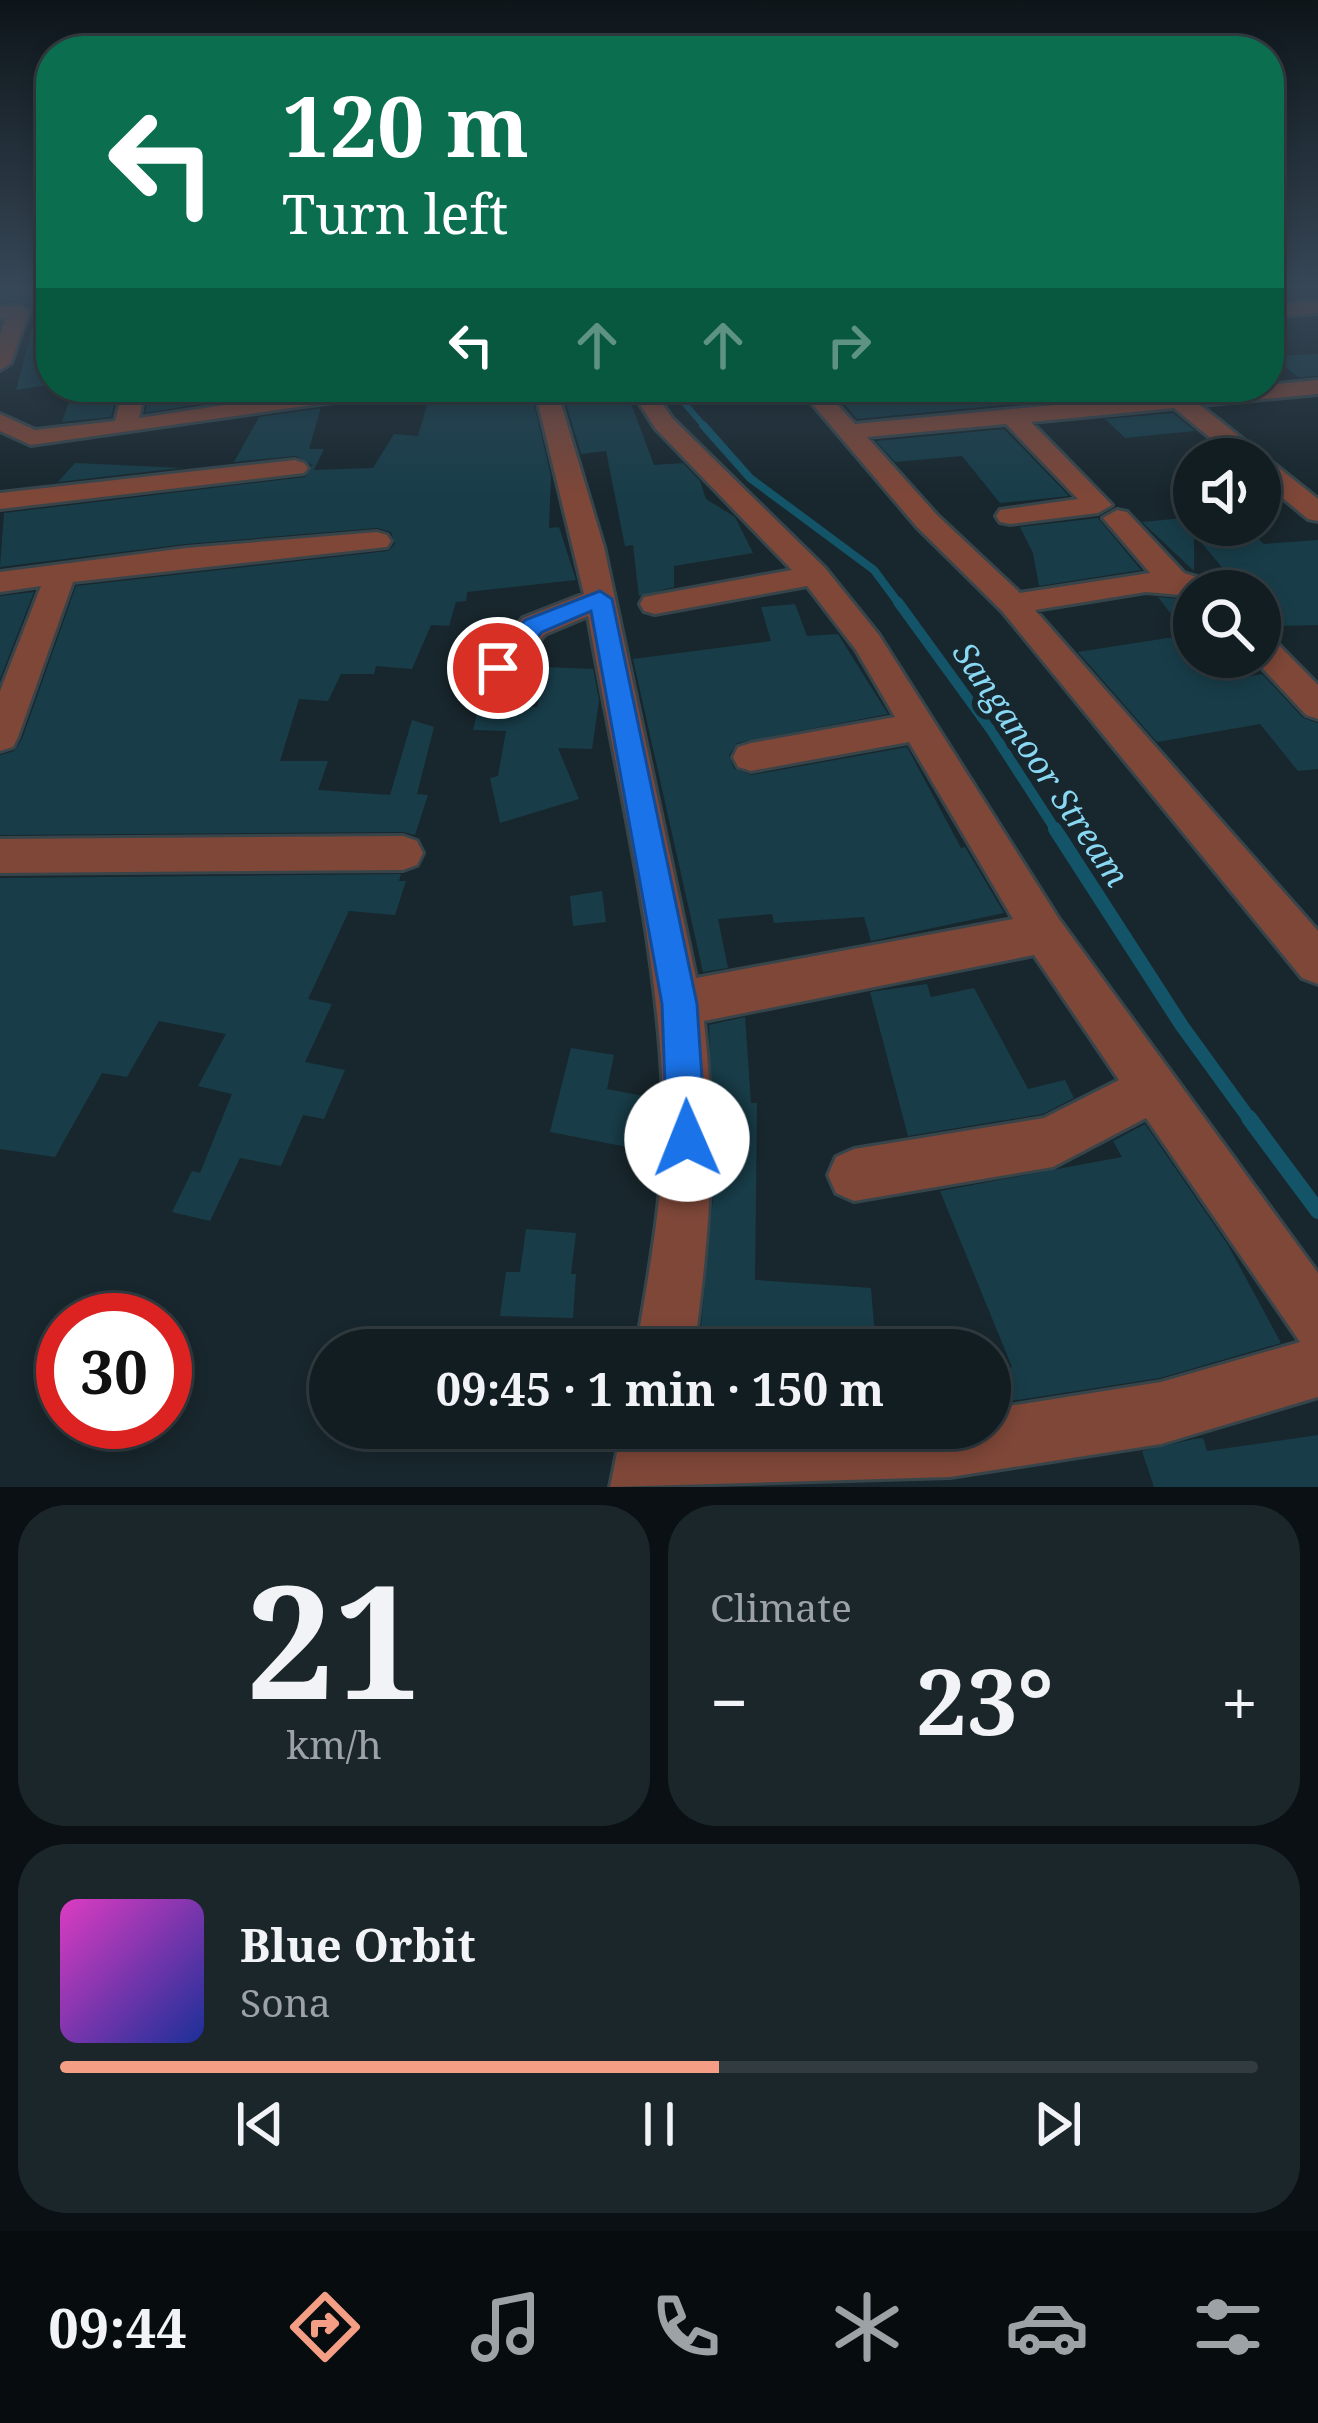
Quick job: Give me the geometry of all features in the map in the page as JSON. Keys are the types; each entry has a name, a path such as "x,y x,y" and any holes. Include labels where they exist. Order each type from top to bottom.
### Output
{"street":[{"path":"1284,388 1318,386"},
{"path":"125,427 131,402"},
{"path":"0,422 31,438 125,427 242,402"},
{"path":"548,402 600,599 679,1004 688,1099 685,1220 668,1329"},
{"path":"650,402 663,423 814,575 868,643 1044,933 1318,1321"},
{"path":"822,402 927,521 1013,604 1318,963"},
{"path":"848,432 1113,402"},
{"path":"1180,402 1225,438"},
{"path":"1010,516 1098,505 1012,416"},
{"path":"0,501 295,468"},
{"path":"1281,468 1318,471"},
{"path":"1281,483 1318,513"},
{"path":"1117,518 1173,580"},
{"path":"0,582 186,557 376,541"},
{"path":"655,604 814,575"},
{"path":"0,737 60,576"},
{"path":"1013,604 1173,581"},
{"path":"498,668 534,626 600,599"},
{"path":"1281,667 1318,706"},
{"path":"751,757 921,726"},
{"path":"0,856 403,853"},
{"path":"679,1004 1044,933"},
{"path":"854,1175 1053,1142 1085,1121 1154,1089"},
{"path":"648,1457 950,1446 1161,1413 1318,1367"}],"building":[{"path":"25,356 36,356 36,387 16,390"},
{"path":"1284,356 1318,356 1318,376 1298,377 1284,366"},
{"path":"69,402 115,402 111,417 62,422"},
{"path":"147,402 213,402 145,413"},
{"path":"428,402 534,402 551,476 549,528 559,527 576,580 467,592 466,601 456,602 449,626 431,625 412,669 376,666 374,674 341,674 328,701 299,699 280,761 328,761 318,790 390,795 412,720 434,727 417,794 428,795 415,835 0,835 0,755 14,751 22,739 76,586 388,551 395,544 391,532 377,528 186,544 0,567 4,513 305,477 312,465 296,456 234,462 259,417 321,408 309,449 324,449 314,470 373,468 394,434 418,436"},
{"path":"565,402 631,402 654,465 683,463 700,481 706,499 735,517 753,553 674,566 674,587 639,596 633,545 625,546 606,451 581,454"},
{"path":"843,402 1037,402 857,419"},
{"path":"1173,413 1195,431 1125,438 1105,419"},
{"path":"1004,429 1069,496 1000,503 962,456 895,462 876,441"},
{"path":"75,463 181,468 58,482"},
{"path":"1098,518 1141,570 1039,586 1033,553 1020,527"},
{"path":"1173,519 1173,546 1194,546 1194,570 1193,570 1142,522"},
{"path":"1318,540 1318,625 1281,626 1281,570 1224,570 1204,546 1281,546"},
{"path":"34,592 0,679 0,596"},
{"path":"1158,597 1173,598 1173,617"},
{"path":"795,604 807,636 838,634 888,714 737,743 729,755 734,769 752,775 907,747 961,848 965,847 1004,913 871,941 864,917 774,923 772,914 718,919 728,968 703,972 633,659 771,641 761,607"},
{"path":"1173,637 1173,678 1266,678 1303,718 1318,723 1318,769 1298,771 1260,724 1157,742 1078,652"},
{"path":"546,667 593,669 599,700 592,749 558,748 579,799 500,823 490,778 498,776 506,731 473,730 479,705 537,707"},
{"path":"401,874 399,881 406,881 395,915 349,911 308,999 332,1004 305,1062 345,1070 324,1119 303,1115 281,1166 240,1158 210,1221 172,1212 192,1171 200,1173 232,1094 198,1086 226,1034 159,1021 127,1077 102,1073 55,1157 0,1149 0,878"},
{"path":"602,891 606,922 573,926 570,896"},
{"path":"927,984 931,997 974,988 1028,1089 1065,1080 1074,1098 1043,1114 908,1136 870,992"},
{"path":"745,1017 751,1103 757,1103 755,1280 871,1288 874,1329 701,1329 714,1186 709,1025"},
{"path":"571,1048 614,1055 607,1089 659,1099 658,1153 550,1132"},
{"path":"1145,1124 1228,1245 1281,1343 1160,1378 1011,1401 1011,1329 996,1329 940,1191 1122,1157 1113,1141"},
{"path":"526,1229 576,1233 573,1318 500,1316 506,1272 520,1272"},
{"path":"1318,1435 1318,1487 1154,1487 1142,1451 1203,1438 1207,1451"}],"waterway":[{"name":"Sanganoor Stream","path":"684,402 706,428"},
{"name":"Sanganoor Stream","path":"703,425 750,478 874,570 900,605"},
{"name":"Sanganoor Stream","path":"898,602 991,730 1057,832"},
{"name":"Sanganoor Stream","path":"1055,829 1182,1026 1251,1121"},
{"name":"Sanganoor Stream","path":"1249,1118 1318,1211"}],"route":[{"path":"498,668 534,626 600,599 679,1004 687,1139"}]}
